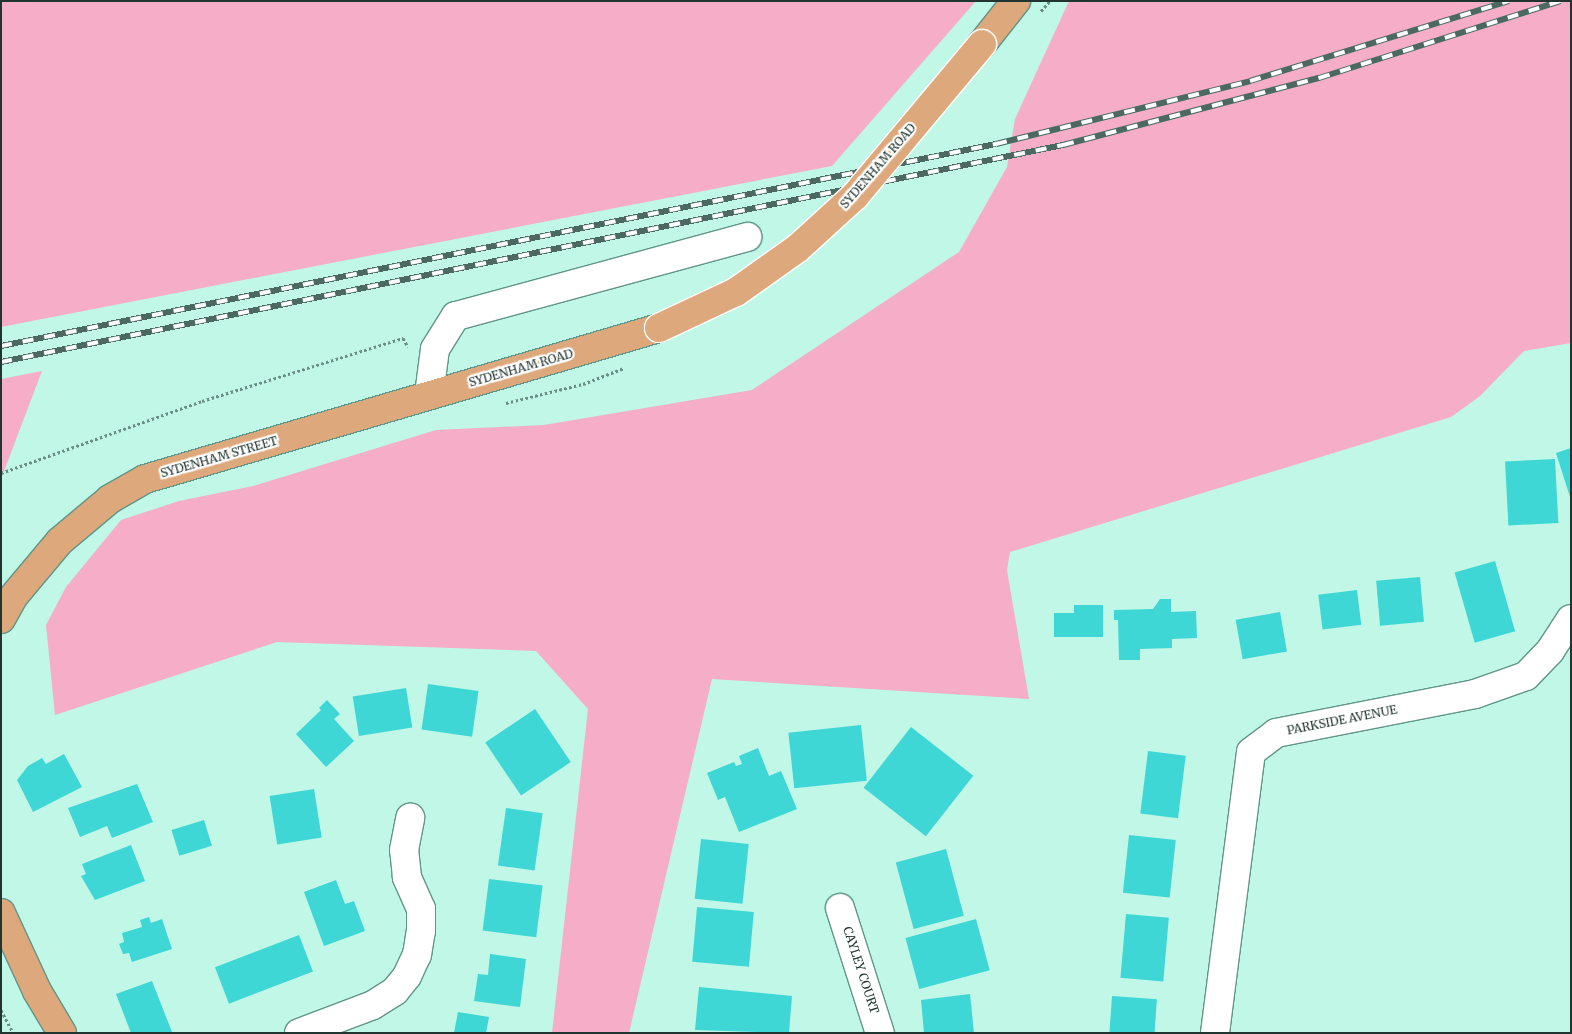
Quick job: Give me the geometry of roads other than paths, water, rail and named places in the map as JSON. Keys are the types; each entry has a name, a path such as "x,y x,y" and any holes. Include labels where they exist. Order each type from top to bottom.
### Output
{"main road":[{"name":"SYDENHAM ROAD","path":"429,395 659,328 736,292 798,248 854,196 1016,1"},
{"name":"SYDENHAM STREET","path":"1,618 14,597 60,541 110,499 145,479 429,395"},
{"path":"1,913 38,991 62,1033"}],"street":[{"path":"429,395 435,348 456,316 747,237"},
{"name":"PARKSIDE AVENUE","path":"1214,1033 1251,752 1276,733 1474,694 1526,676 1550,651 1571,619"},
{"path":"299,1033 373,1005 395,991 407,976 418,955 421,909 407,877 404,850 410,818"},
{"name":"CAYLEY COURT","path":"840,908 880,1033"}],"railway":[{"path":"1,346 996,144 1250,81 1509,1"},
{"path":"1,362 1063,145 1319,78 1560,1"}]}
